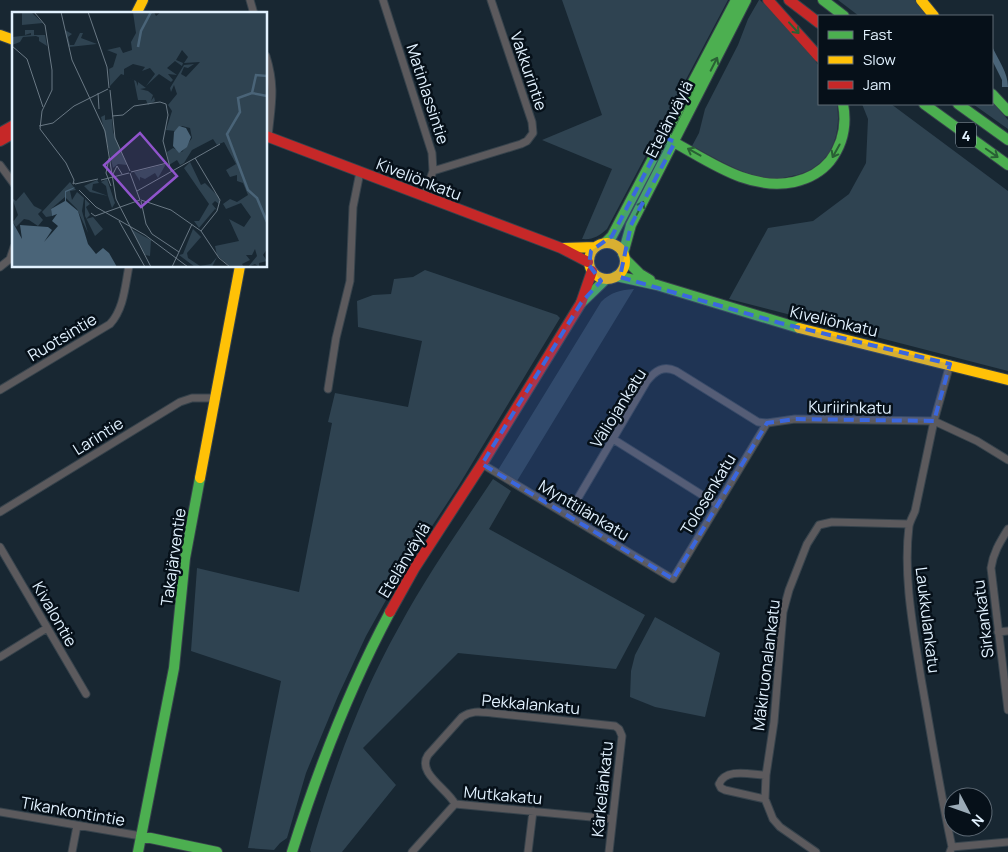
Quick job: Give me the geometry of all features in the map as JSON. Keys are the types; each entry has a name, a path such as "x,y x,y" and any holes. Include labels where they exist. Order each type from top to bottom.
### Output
{"main road":[{"path":"137,12 143,0"},
{"name":"Etelänväylä","path":"605,243 612,236 735,7 746,0"},
{"path":"768,0 818,56"},
{"path":"789,0 818,22"},
{"path":"823,0 843,15"},
{"path":"921,0 933,15"},
{"name":"Etelänväylä","path":"624,256 631,225 675,142 735,7"},
{"path":"0,35 12,39"},
{"path":"993,95 1008,111"},
{"path":"664,137 745,178 765,184 787,184 810,177 828,164 834,156 844,135 843,105"},
{"name":"4","path":"925,105 1008,165"},
{"name":"4","path":"959,105 1008,140"},
{"path":"0,132 12,126"},
{"path":"0,141 12,134"},
{"name":"Kiveliönkatu","path":"268,140 360,172 561,248 590,266"},
{"path":"605,243 616,245 624,256 623,269 611,278 596,275 590,266 591,252 595,247 605,243"},
{"name":"Kiveliönkatu","path":"561,248 595,247"},
{"name":"Kiveliönkatu","path":"624,256 640,274 655,284"},
{"name":"Etelänväylä","path":"292,852 329,744 347,698 369,652 414,569 482,464 581,303 590,266"},
{"name":"Takajärventie","path":"138,852 174,668 186,558 240,268"},
{"name":"Etelänväylä","path":"581,303 600,282 611,278"},
{"name":"Kiveliönkatu","path":"611,278 655,284 780,323 1008,380"},
{"path":"141,836 217,852"}],"street":[{"name":"Matinlassintie","path":"383,0 431,148 433,171 424,197"},
{"name":"Vakkurintie","path":"433,171 521,144 530,139 533,134 532,122 490,0"},
{"path":"268,63 272,76 273,90 268,132"},
{"path":"0,165 12,181"},
{"path":"328,389 336,338 350,281 353,207 360,172"},
{"path":"0,267 10,259 12,253"},
{"name":"Ruotsintie","path":"0,390 110,324 120,306 129,268"},
{"name":"Laukkulankatu","path":"950,364 934,421 914,512 909,524 907,563 909,594 951,850"},
{"name":"Väliojankatu","path":"568,515 647,381 657,371 664,368 676,372 754,419 766,423"},
{"name":"Larintie","path":"0,512 180,402 192,398 215,398"},
{"name":"Kuriirinkatu","path":"766,423 795,419 934,421"},
{"path":"934,421 977,441 1008,460"},
{"name":"Tolosenkatu","path":"673,579 766,423"},
{"path":"613,439 718,505"},
{"name":"Mynttilänkatu","path":"482,464 673,579"},
{"name":"Mäkiruonalankatu","path":"816,852 780,827 773,819 766,799 766,776 774,722 783,612 789,590 813,532 819,525 832,522 909,524"},
{"name":"Sirkankatu","path":"1008,529 997,546 991,568 1008,710"},
{"name":"Kivalontie","path":"0,547 86,694"},
{"path":"0,657 47,628"},
{"path":"998,632 1008,631"},
{"name":"Pekkalankatu","path":"455,804 449,794 428,774 424,766 428,755 462,717 469,713 496,713 615,726 619,729"},
{"name":"Kärkelänkatu","path":"609,852 622,736 619,729"},
{"path":"766,776 730,774 724,776 719,784 725,790 766,799"},
{"name":"Mutkakatu","path":"412,852 455,804 612,819"},
{"path":"528,852 533,811"},
{"name":"Tikankontintie","path":"0,812 141,836"},
{"path":"72,852 78,826"},
{"path":"951,850 1008,842"}],"highlighted area":[{"path":"664,137 675,142 631,225 620,277 780,323 950,364 934,421 795,419 767,423 673,579 482,464 581,303 601,281 589,265 591,251 612,236"}],"shaded area":[{"path":"562,0 728,0 607,229 598,236 589,239 582,239 612,169 542,140 602,115"},
{"path":"760,0 799,40 818,65 818,105 837,105 838,117 835,140 824,159 815,167 805,172 769,179 728,165 692,146 699,133 705,109 738,45 748,19"},
{"path":"838,0 915,0 926,15 858,15"},
{"path":"993,48 1005,71 1008,87 1002,87 1002,80 993,62"},
{"path":"993,102 1008,120 1008,129 974,105 993,105"},
{"path":"862,105 892,105 1008,191 1008,371 729,299 768,228 813,221 849,194 866,163 868,119"},
{"path":"425,270 557,315 560,318 459,485 400,575 366,636 338,696 306,773 287,838 274,850 248,848 281,681 191,651 197,568 299,592 332,423 328,422 335,393 408,407 422,341 358,327 357,301 373,295 391,294 394,279 413,277"},
{"path":"634,289 517,481 498,470 601,302 616,292"},
{"path":"493,479 511,491 489,529 645,615 616,669 458,653 363,748 396,785 342,852 311,852 319,821 348,736 385,653 421,589"},
{"path":"655,617 720,653 705,717 655,707 630,697 631,671 635,655"}],"traffic: fast":[{"path":"605,243 612,236 736,0"},
{"path":"623,254 631,225 746,0"},
{"path":"823,0 843,15"},
{"path":"993,95 1008,111"},
{"path":"664,137 710,163 742,177 776,184 794,182 818,172 834,155 843,134 843,105"},
{"path":"925,105 1008,165"},
{"path":"959,105 1008,140"},
{"path":"625,259 640,274 650,280"},
{"path":"616,276 657,285 799,328"},
{"path":"581,303 606,279"},
{"path":"138,852 174,668 185,558 200,478"},
{"path":"292,852 335,730 361,670 390,612"},
{"path":"141,836 217,852"}],"traffic: slow":[{"path":"137,12 143,0"},
{"path":"921,0 933,15"},
{"path":"0,35 12,39"},
{"path":"607,243 614,244 620,248 624,254 625,261 624,268 620,274 614,278 607,279 600,278 594,274 590,268 589,261 590,254 594,248 600,244 607,243"},
{"path":"563,248 595,247"},
{"path":"200,478 240,268"},
{"path":"799,328 1008,380"}],"traffic: jam":[{"path":"768,0 818,56"},
{"path":"789,0 818,22"},
{"path":"0,133 12,126"},
{"path":"0,141 12,134"},
{"path":"268,137 561,248 588,262"},
{"path":"390,612 414,569 482,464 581,303 592,271"}]}
